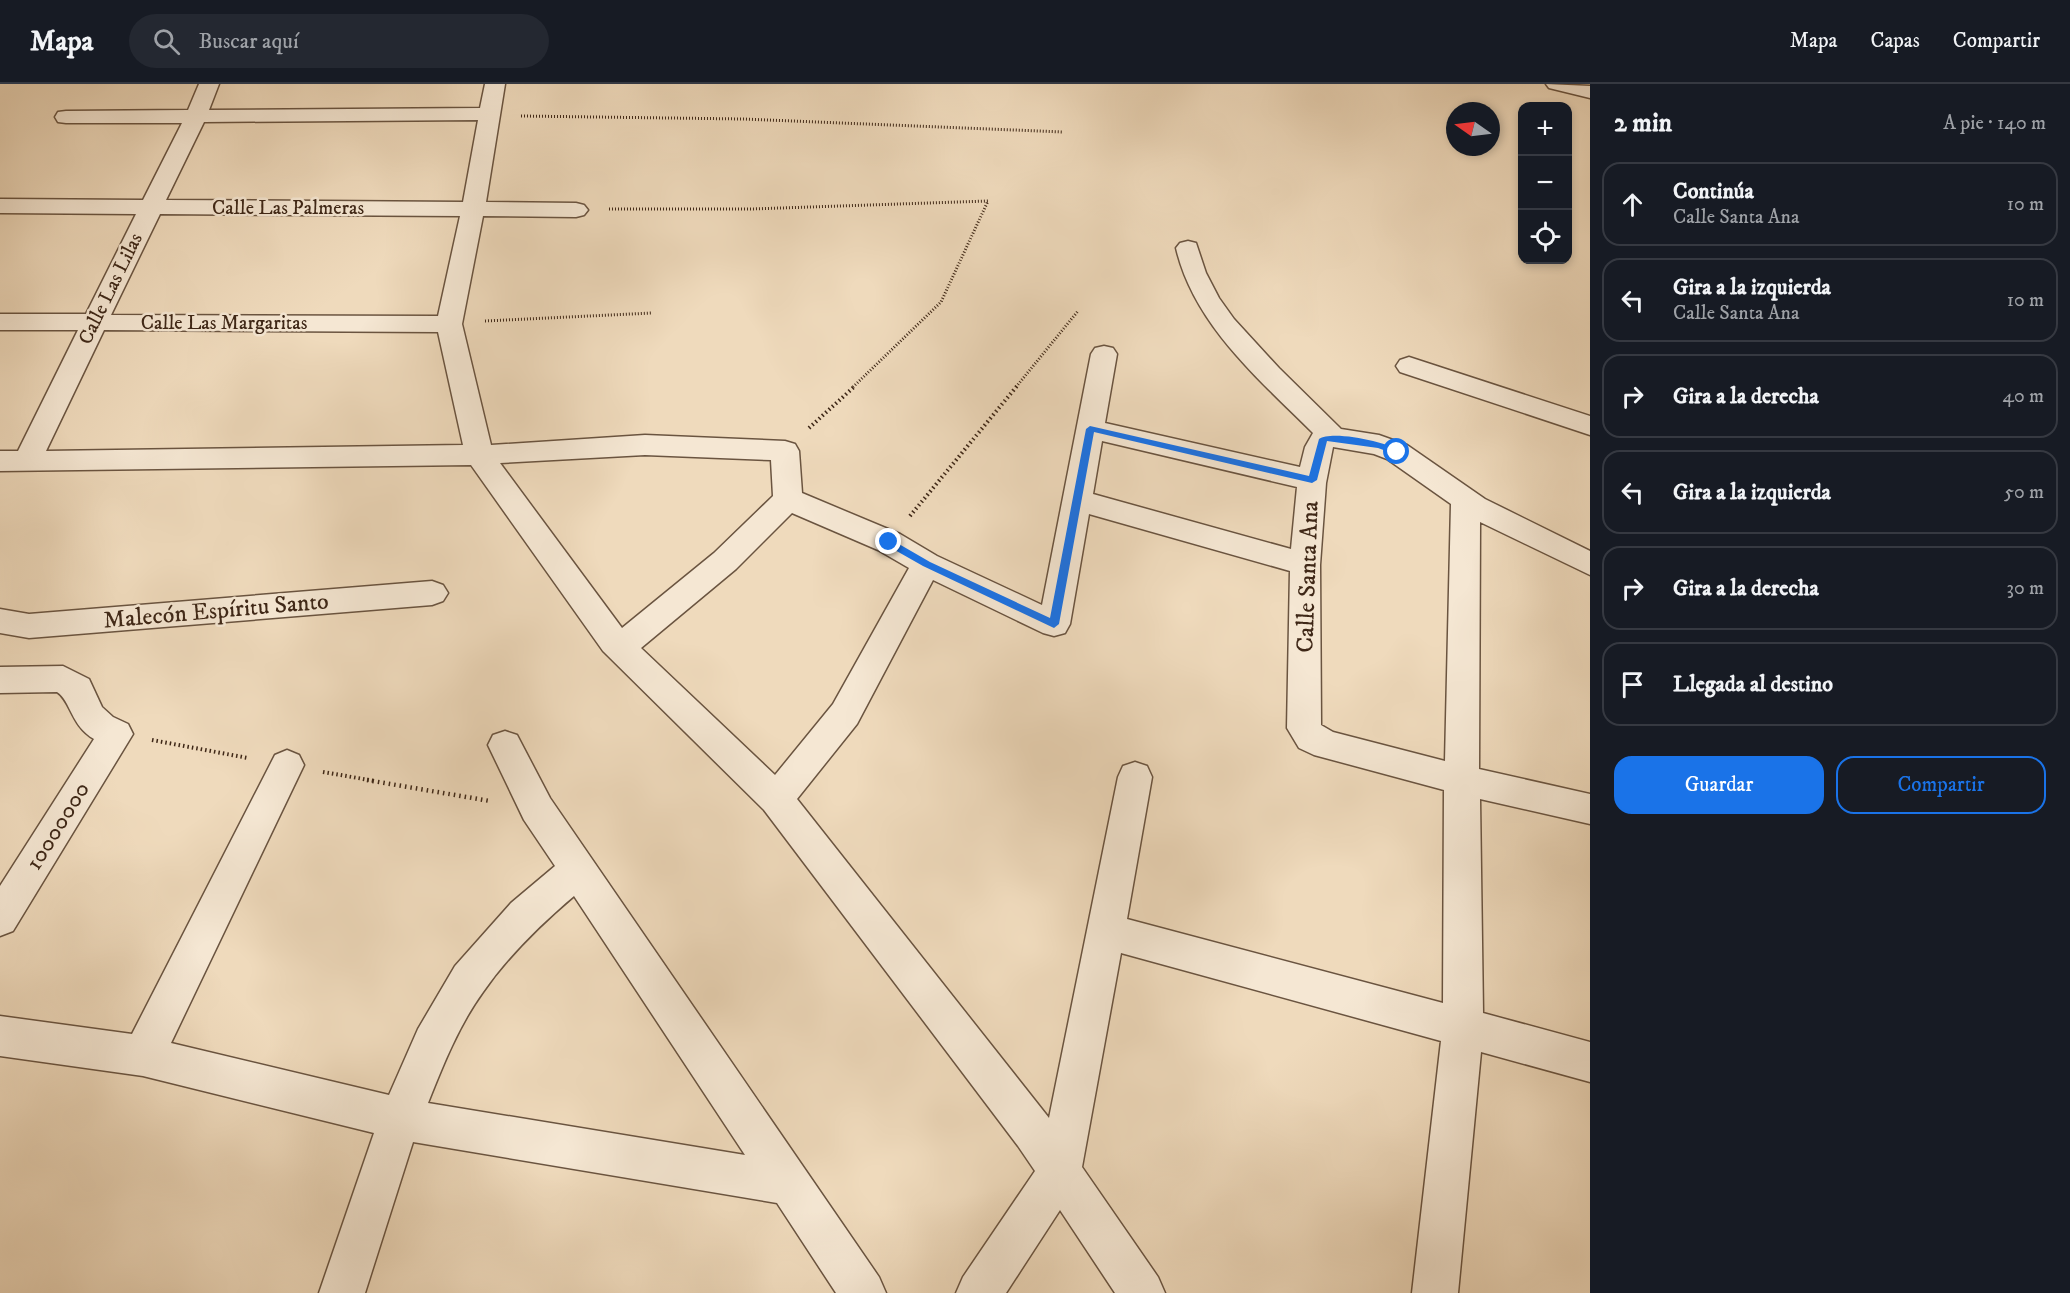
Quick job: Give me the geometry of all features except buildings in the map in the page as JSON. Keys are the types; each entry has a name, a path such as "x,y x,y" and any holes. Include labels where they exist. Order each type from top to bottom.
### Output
{"street":[{"name":"Calle Las Lilas","path":"13,461 95,322 196,116 209,84"},
{"path":"1556,84 1590,92"},
{"path":"66,117 196,116 492,99 473,210 448,324 479,455 586,605 620,648 776,800 1033,1131 1142,1293"},
{"name":"Calle Las Palmeras","path":"0,206 576,210"},
{"path":"1188,248 1189,263 1205,295 1237,340 1333,437 1379,445 1397,452 1466,499 1590,564"},
{"name":"Calle Las Margaritas","path":"0,322 448,324"},
{"path":"788,499 889,542 926,564 1054,624 1104,354"},
{"path":"1409,366 1590,426"},
{"path":"1090,429 1312,480"},
{"name":"Calle Santa Ana","path":"1333,437 1323,439 1320,444 1312,480 1304,564 1304,728 1311,738 1326,745 1461,780"},
{"path":"13,461 479,455 645,445 785,451 788,499 725,561 620,648"},
{"path":"1435,1293 1463,1026 1461,780 1466,499"},
{"path":"1077,500 1304,564"},
{"path":"776,800 845,714 926,564"},
{"name":"Malecón Espíritu Santo","path":"0,621 28,626 432,592"},
{"name":"10000000","path":"0,680 63,679 77,688 80,703 92,719 101,728 116,734 0,919"},
{"path":"505,745 537,809 863,1293"},
{"path":"143,1056 287,765"},
{"path":"979,1293 1060,1172 1135,777"},
{"path":"1461,780 1590,809"},
{"path":"342,1293 400,1119 432,1043 469,979 524,915 578,870"},
{"path":"1106,931 1590,1062"},
{"path":"0,1036 143,1056 400,1119 790,1184"}],"path":[{"path":"526,116 743,119 1063,132"},
{"path":"611,209 751,209 988,201 941,302 898,346 785,451"},
{"path":"889,542 1078,311"},
{"path":"488,321 652,313"}],"route":[{"path":"889,542 926,564 1054,624 1090,429 1312,480 1323,439 1333,437 1379,445 1397,452"}]}
